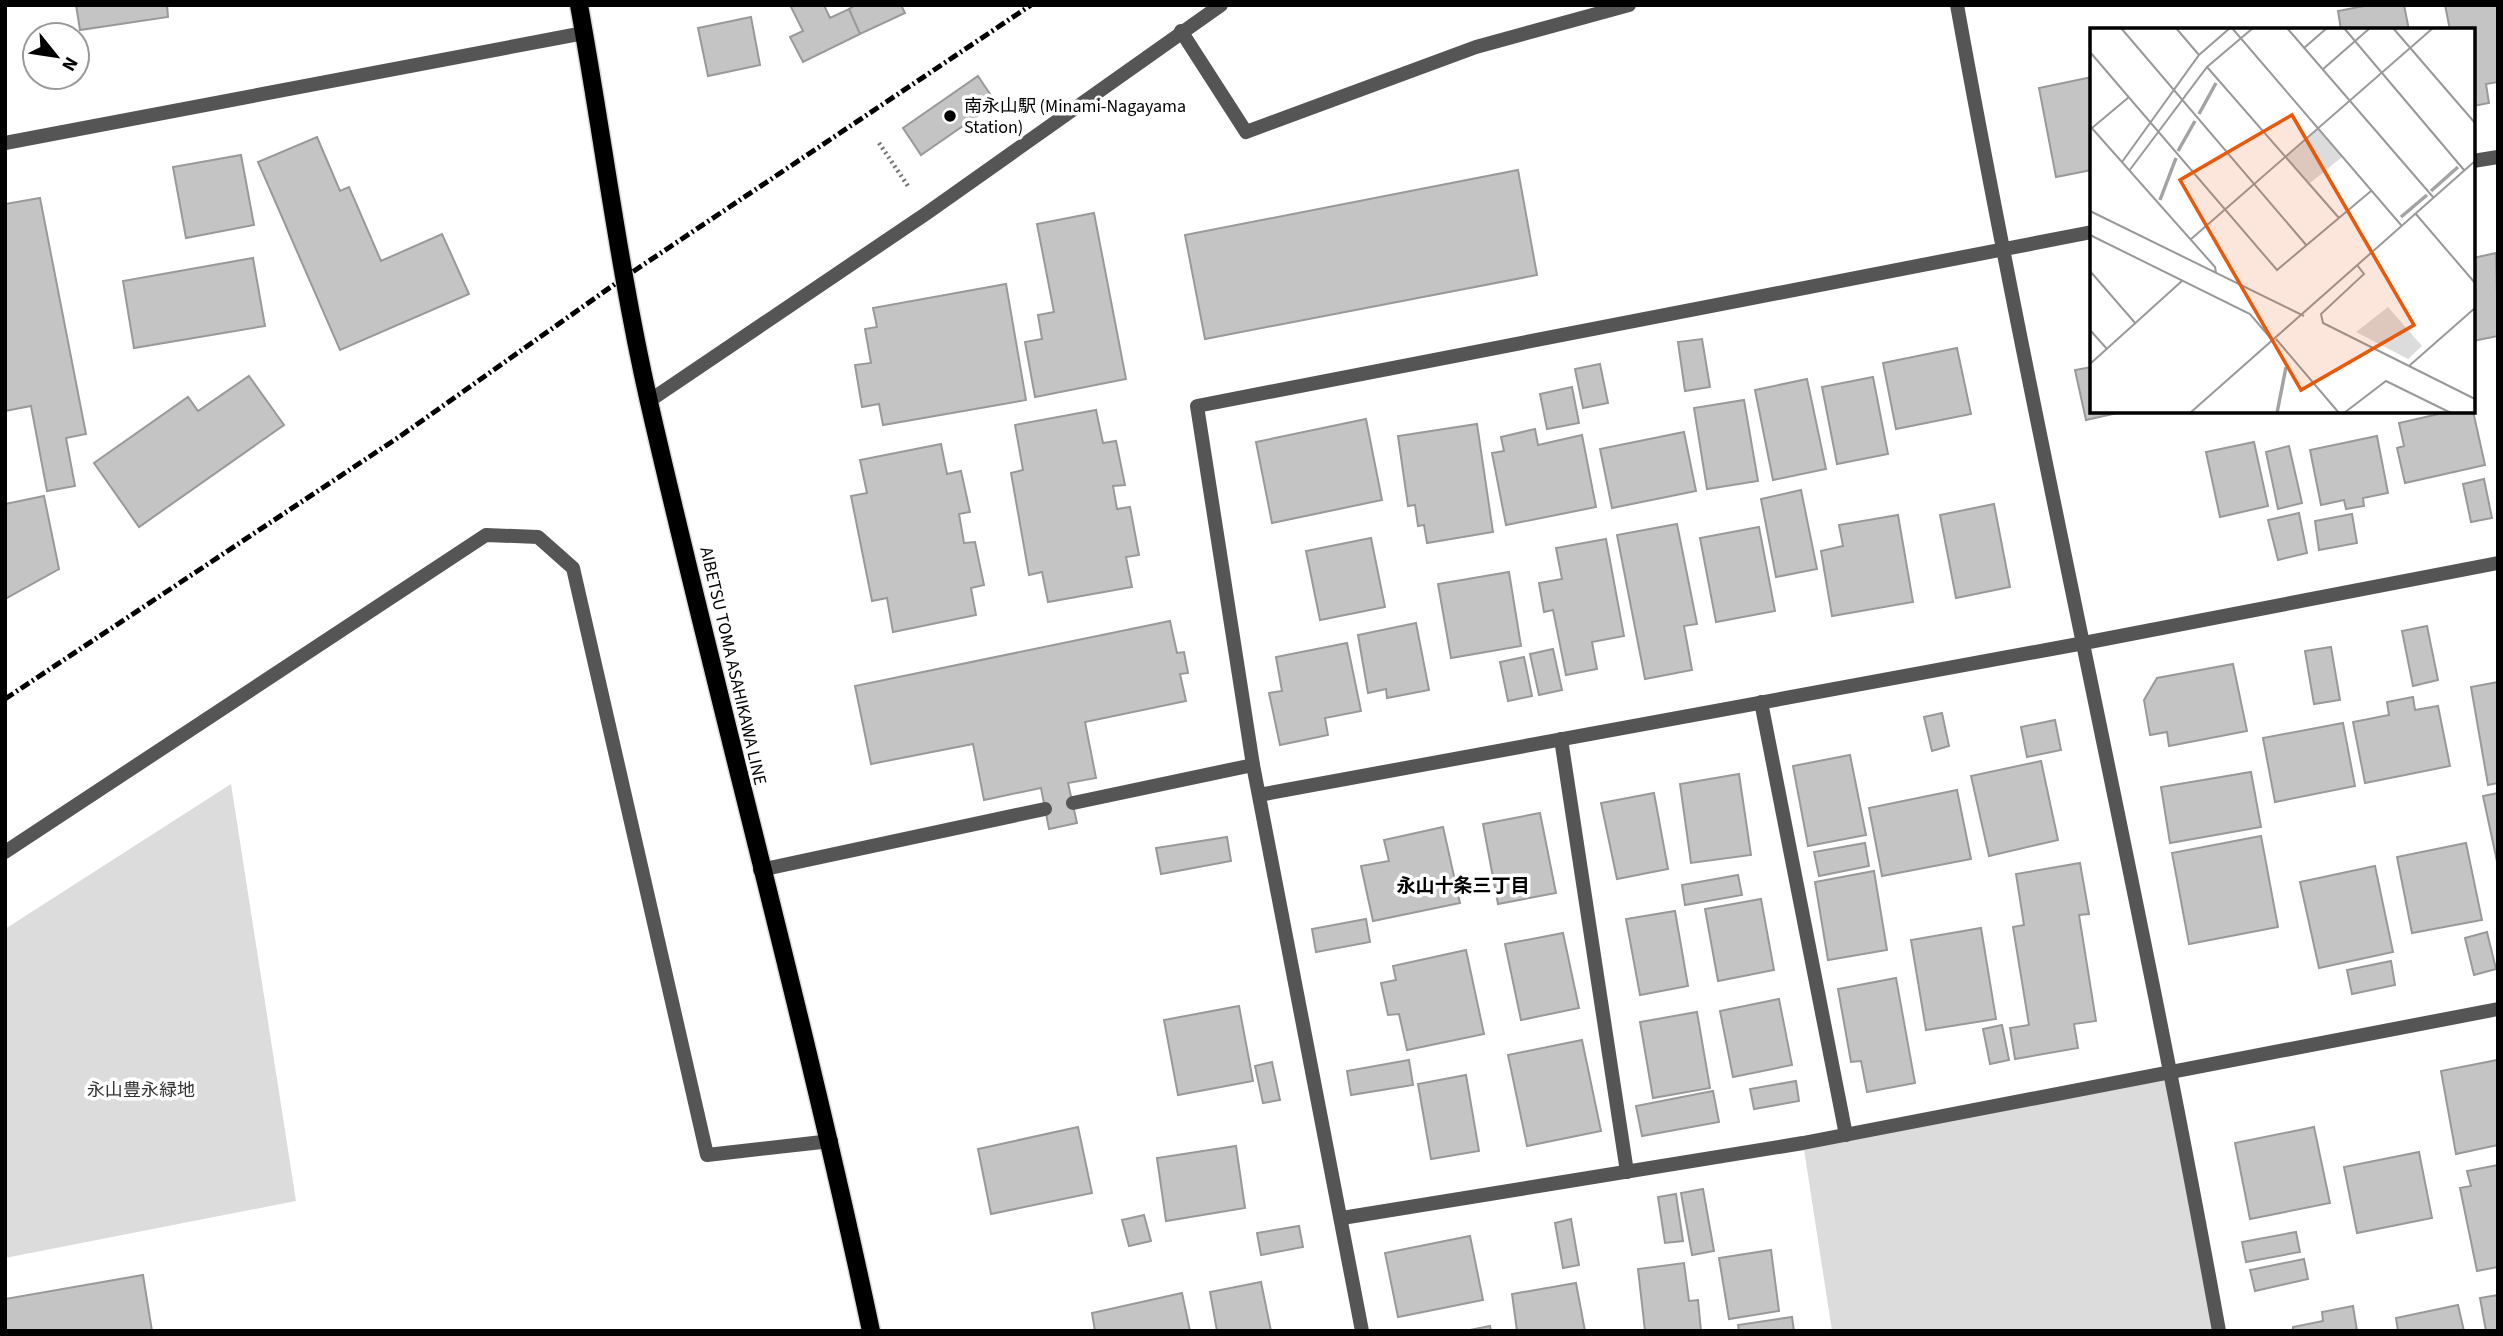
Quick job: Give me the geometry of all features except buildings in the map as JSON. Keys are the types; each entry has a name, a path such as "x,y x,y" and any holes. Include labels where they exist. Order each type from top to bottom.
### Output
{"main road":[{"name":"AIBETSU TOMA ASAHIKAWA LINE","path":"579,5 622,279 761,870 831,1142 871,1331"}],"street":[{"path":"649,401 927,213 1221,5"},
{"path":"1181,31 1246,132 1476,47 1629,5"},
{"path":"1957,5 2001,248 2172,1071 2219,1331"},
{"path":"5,143 584,33"},
{"path":"2475,161 2498,157"},
{"path":"1362,1331 1253,765 1197,406 2090,232"},
{"path":"5,852 486,535 538,537 573,568 707,1155 831,1142"},
{"path":"1259,795 2084,643 2498,563"},
{"path":"1761,702 1846,1135"},
{"path":"1561,739 1627,1172"},
{"path":"1073,803 1253,765"},
{"path":"761,870 1045,809"},
{"path":"1342,1218 1846,1135 2498,1009"}],"path":[{"path":"879,143 927,213"}],"green space":[{"name":"永山豊永緑地","path":"231,784 296,1201 5,1258 5,929"},
{"path":"2172,1071 2219,1331 1832,1331 1803,1143"}],"railway":[{"path":"5,699 399,437 622,279 1031,5"}],"place":[{"name":"南永山駅 (Minami-Nagayama Station)","path":"950,116"}],"district":[{"name":"永山十条三丁目","path":"1463,886"}]}
